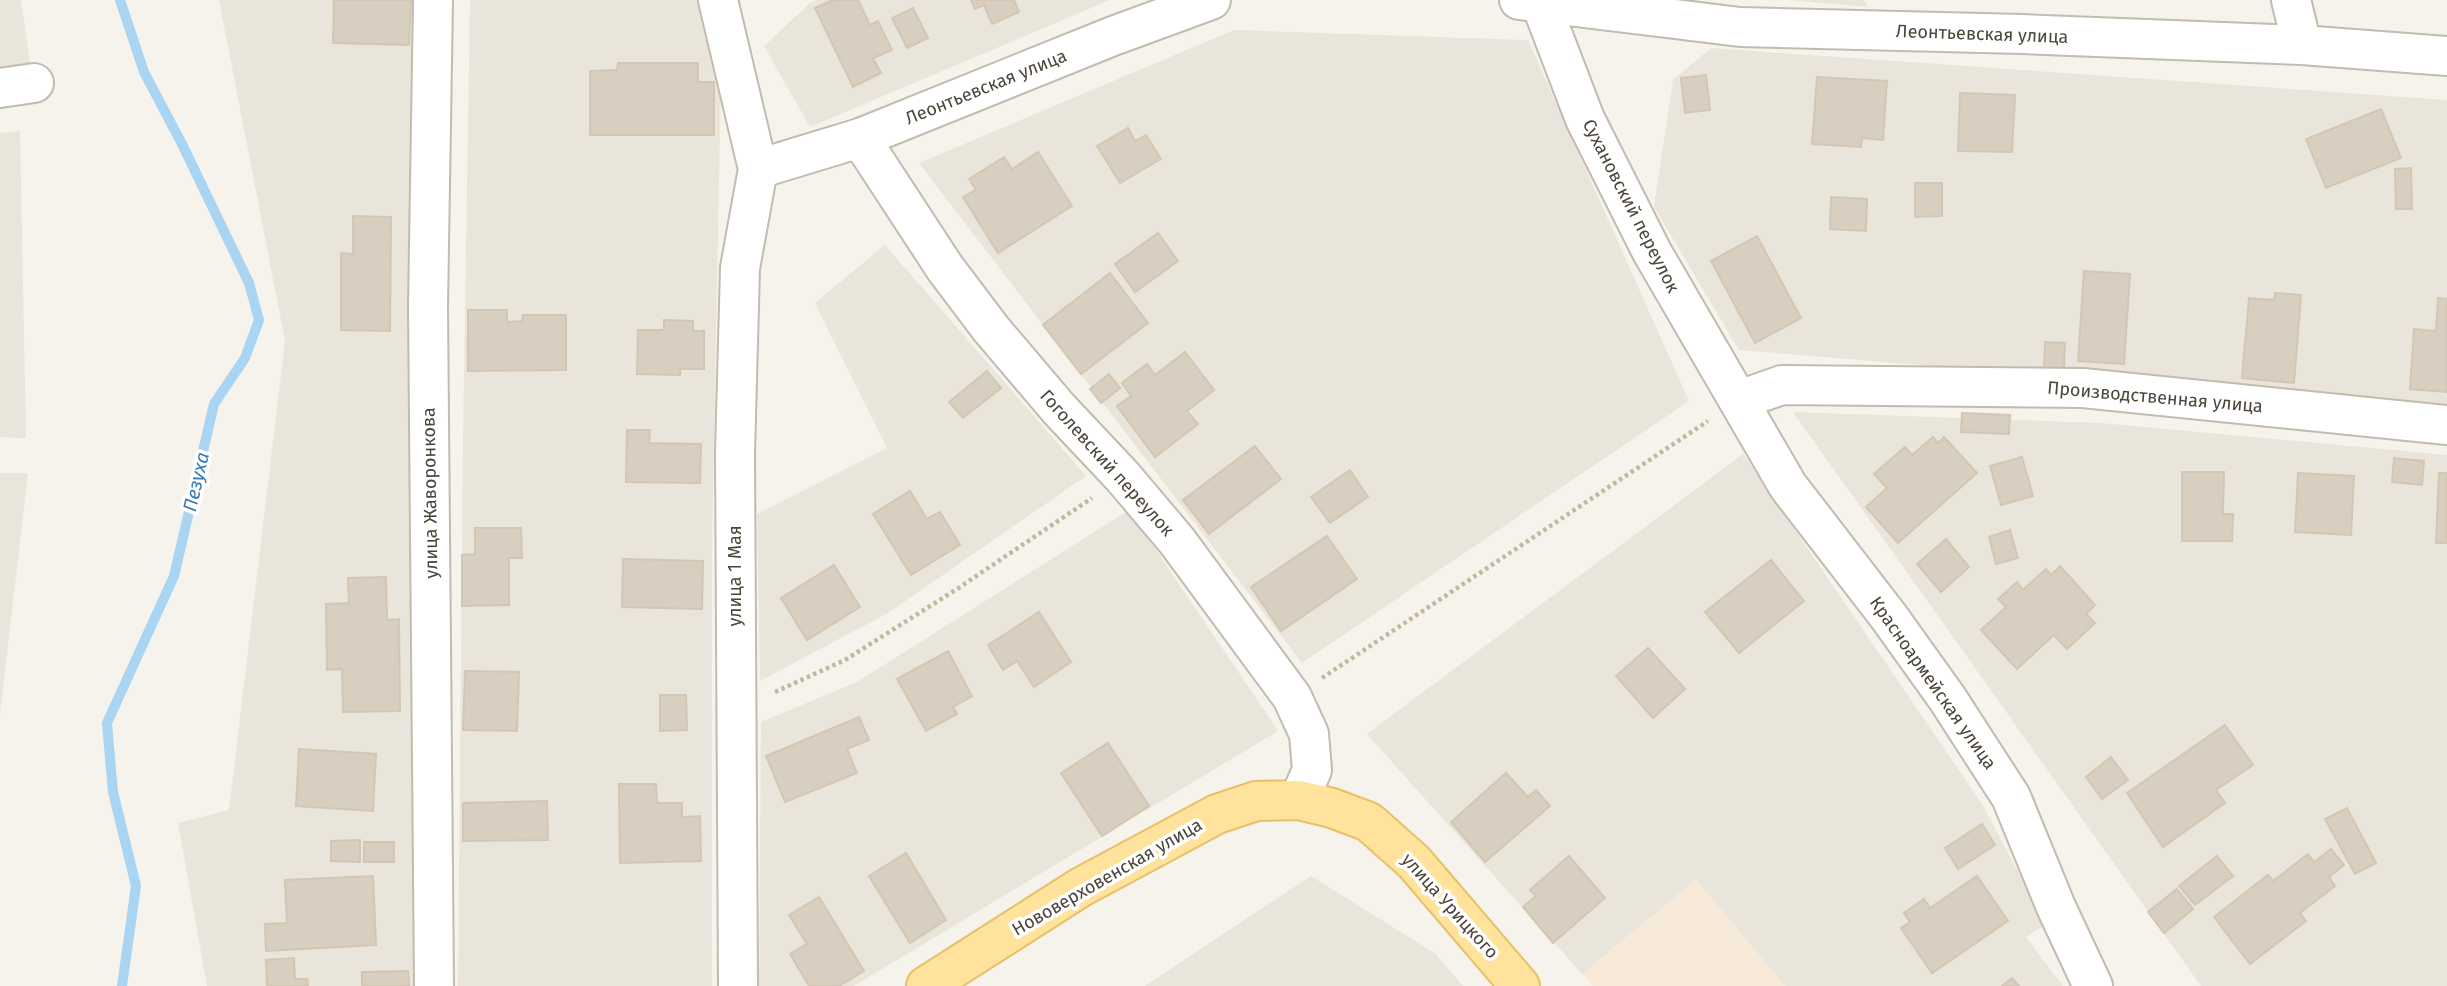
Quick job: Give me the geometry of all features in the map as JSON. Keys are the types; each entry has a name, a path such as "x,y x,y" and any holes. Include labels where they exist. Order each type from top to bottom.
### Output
{"main road":[{"name":"Нововерховенская улица","path":"926,986 1081,887 1217,814 1256,801 1299,800"},
{"name":"улица Урицкого","path":"1299,800 1332,807 1369,822 1414,862 1520,986"}],"street":[{"name":"улица Жаворонкова","path":"433,0 428,320 434,986"},
{"path":"719,0 758,169"},
{"name":"Леонтьевская улица","path":"758,169 860,138 1113,36 1211,0"},
{"path":"2291,0 2302,45"},
{"name":"Леонтьевская улица","path":"1529,2 1740,27 1891,16 2447,56"},
{"name":"Сухановский переулок","path":"1529,2 1646,240 1739,400"},
{"name":"Гоголевский переулок","path":"860,138 945,268 990,329 1177,541 1292,697 1309,734 1312,770 1299,800"},
{"name":"улица 1 Мая","path":"738,986 735,453 740,268 758,169"},
{"name":"Производственная улица","path":"1739,400 1782,385 2083,388 2447,425"},
{"name":"Красноармейская улица","path":"1739,400 1788,486 1933,678 2011,797 2056,907 2093,986"}],"path":[{"path":"1292,697 1739,400"},
{"path":"735,709 845,660 957,589 1123,477"}],"shaded area":[{"path":"0,0 21,0 31,69 0,73"},
{"path":"219,0 418,0 413,508 415,986 207,986 178,823 229,810 285,341"},
{"path":"470,0 699,0 713,39 721,75 712,549 712,986 458,986"},
{"path":"817,0 1110,0 810,127 764,46 810,3"},
{"path":"1787,0 1864,0 1868,7"},
{"path":"1234,30 1528,40 1689,401 1302,663 919,163"},
{"path":"1711,48 2447,100 2447,408 1739,350 1654,207 1673,80"},
{"path":"20,131 26,438 0,437 0,133"},
{"path":"885,245 1086,476 888,613 760,681 757,514 887,448 815,303"},
{"path":"1793,412 2101,423 2447,455 2447,986 2201,986"},
{"path":"1743,454 1982,804 2046,924 2026,937 2063,986 1785,986 1696,880 1582,974 1367,734"},
{"path":"0,473 28,473 0,714"},
{"path":"1129,510 1278,731 854,986 759,986 761,722 857,682"},
{"path":"1311,876 1436,954 1463,986 1145,986"},
{"path":"1696,880 1785,986 1593,986 1582,974"}],"building":[{"path":"334,0 411,0 409,45 333,43"},
{"path":"833,0 858,0 870,25 878,21 892,50 873,58 881,73 853,87 815,8"},
{"path":"971,0 1014,0 1019,12 992,24 984,5 975,9"},
{"path":"913,8 928,38 907,48 892,18"},
{"path":"618,63 698,63 698,82 714,82 714,135 590,135 590,71 617,70"},
{"path":"1706,75 1710,110 1685,113 1681,78"},
{"path":"1817,77 1887,81 1883,140 1862,138 1861,147 1812,144"},
{"path":"1960,93 2015,95 2012,152 1958,151"},
{"path":"2381,109 2401,158 2326,188 2306,139"},
{"path":"1128,128 1135,141 1146,135 1161,159 1120,183 1097,146"},
{"path":"1038,152 1072,206 998,253 963,197 976,190 969,179 1004,157 1012,169"},
{"path":"2411,168 2412,209 2396,209 2395,169"},
{"path":"1915,183 1942,183 1942,216 1915,217"},
{"path":"1831,197 1867,199 1866,231 1830,229"},
{"path":"353,216 391,217 390,331 341,330 341,253 353,254"},
{"path":"1158,233 1178,261 1135,292 1115,264"},
{"path":"1757,236 1801,318 1755,343 1711,261"},
{"path":"2084,271 2130,274 2124,364 2078,361"},
{"path":"1110,273 1148,323 1081,374 1043,325"},
{"path":"2275,293 2301,295 2294,383 2242,378 2249,298 2274,300"},
{"path":"2438,298 2447,299 2447,392 2410,389 2414,329 2436,331"},
{"path":"468,310 507,310 507,322 522,321 523,315 566,315 566,370 468,371"},
{"path":"664,320 693,321 693,331 704,331 704,369 680,369 680,375 637,374 638,330 664,330"},
{"path":"2045,342 2065,343 2064,369 2044,369"},
{"path":"1185,352 1214,390 1187,411 1198,424 1155,457 1117,406 1131,396 1122,383 1147,364 1155,375"},
{"path":"987,371 1001,388 963,418 949,402"},
{"path":"1109,374 1120,388 1101,403 1090,389"},
{"path":"1962,413 2010,415 2009,434 1961,432"},
{"path":"627,430 650,430 649,443 701,444 700,483 626,482"},
{"path":"1933,437 1938,443 1944,437 1977,473 1898,543 1866,507 1887,488 1874,474 1905,447 1912,455"},
{"path":"1255,446 1281,479 1209,534 1183,500"},
{"path":"2022,457 2033,496 2001,505 1990,466"},
{"path":"2394,458 2424,461 2422,485 2392,482"},
{"path":"1350,470 1368,497 1330,523 1311,497"},
{"path":"2182,472 2224,472 2223,514 2233,514 2232,541 2182,541"},
{"path":"2298,473 2354,476 2351,535 2295,532"},
{"path":"2439,473 2447,473 2447,543 2436,543"},
{"path":"910,491 927,519 940,512 960,545 911,575 873,514"},
{"path":"475,528 521,528 522,558 509,558 509,605 462,606 462,555 475,554"},
{"path":"2010,530 2018,558 1996,564 1989,537"},
{"path":"1327,536 1357,579 1281,631 1251,587"},
{"path":"1946,539 1969,567 1941,592 1917,564"},
{"path":"623,559 703,561 702,609 622,607"},
{"path":"1771,560 1804,601 1739,653 1705,612"},
{"path":"834,565 860,607 807,640 781,598"},
{"path":"2060,566 2095,605 2086,614 2095,623 2067,649 2054,635 2017,669 1981,630 2006,607 1998,599 2017,582 2023,590 2046,569 2051,575"},
{"path":"386,577 387,620 399,619 400,711 343,712 342,669 327,670 326,604 349,603 348,578"},
{"path":"1039,612 1071,662 1034,687 1017,661 1003,670 988,645"},
{"path":"1648,648 1685,689 1653,718 1616,676"},
{"path":"948,651 972,696 953,707 957,714 926,731 897,679"},
{"path":"465,671 519,672 517,731 463,730"},
{"path":"660,695 686,695 687,730 660,731"},
{"path":"859,717 869,740 847,749 857,773 785,802 766,756"},
{"path":"2225,725 2253,765 2216,790 2225,803 2163,847 2127,793"},
{"path":"1108,743 1149,806 1102,836 1061,773"},
{"path":"299,749 376,754 373,811 296,806"},
{"path":"2111,757 2128,780 2102,799 2086,777"},
{"path":"1506,773 1528,797 1536,790 1550,806 1485,862 1451,822"},
{"path":"619,784 656,784 657,803 682,803 682,817 700,816 701,861 620,863"},
{"path":"547,801 548,840 463,841 463,803"},
{"path":"2347,808 2376,863 2355,874 2325,819"},
{"path":"1982,824 1995,845 1958,869 1945,848"},
{"path":"360,840 360,862 331,861 331,841"},
{"path":"364,842 394,842 394,862 364,862"},
{"path":"2331,849 2344,865 2329,877 2335,886 2300,913 2306,921 2250,964 2214,917 2268,875 2273,881 2308,854 2314,862"},
{"path":"906,853 946,920 910,943 869,876"},
{"path":"1569,856 1605,898 1553,943 1523,907 1536,896 1530,890"},
{"path":"2217,856 2233,876 2195,905 2179,886"},
{"path":"373,876 376,945 266,951 265,924 287,923 285,880"},
{"path":"1977,876 2008,921 1932,973 1901,928 1910,922 1904,913 1924,899 1930,908"},
{"path":"2177,889 2193,909 2164,933 2148,912"},
{"path":"819,897 864,971 839,986 809,986 790,954 807,944 789,915"},
{"path":"294,958 295,979 307,979 308,986 267,986 266,960"},
{"path":"408,971 409,986 362,986 362,972"},
{"path":"2012,978 2019,986 2002,986"}],"waterway":[{"name":"Пезуха","path":"120,0 144,72 249,283 259,320 245,358 214,404 174,576 107,723 113,792 136,886 122,986"}]}
